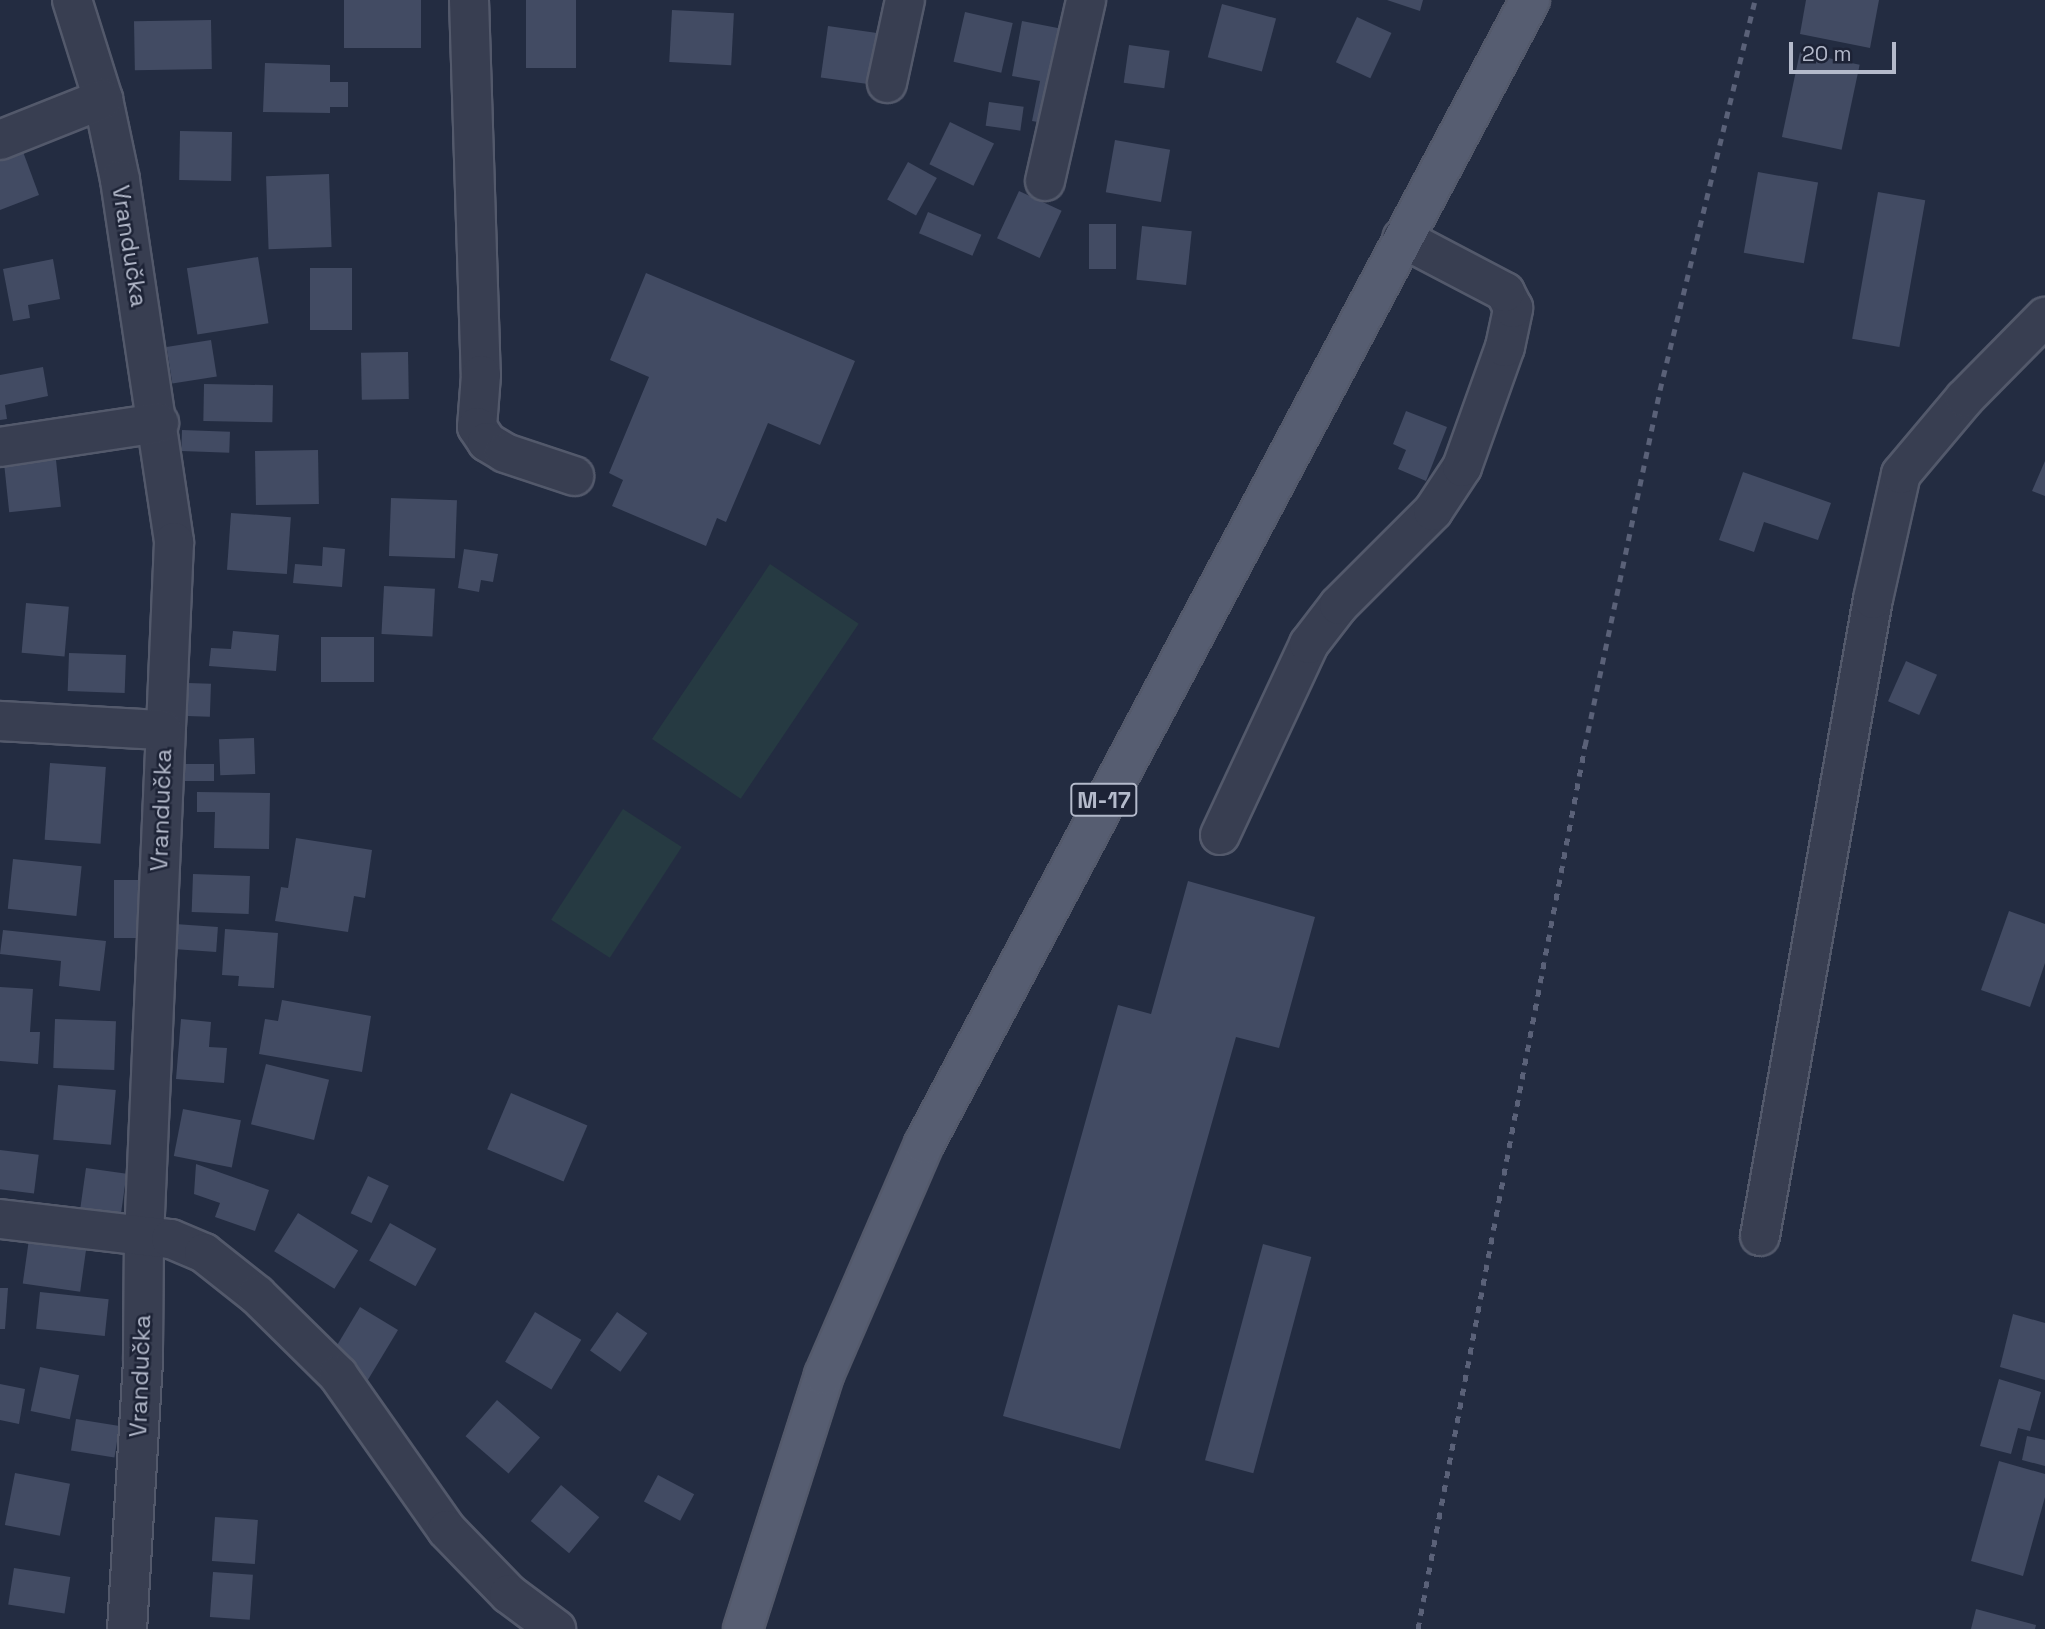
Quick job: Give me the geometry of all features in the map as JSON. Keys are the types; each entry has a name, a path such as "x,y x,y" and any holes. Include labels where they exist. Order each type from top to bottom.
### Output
{"main road":[{"name":"M-17","path":"743,1629 824,1375 924,1144 1530,0"}],"street":[{"name":"Vrandučka","path":"72,0 103,99 159,423 174,542 163,730 144,1237 143,1361 127,1629"},
{"path":"470,0 481,375 477,427 487,442 505,453 574,476"},
{"path":"887,83 905,0"},
{"path":"1045,181 1086,0"},
{"path":"0,140 103,99"},
{"path":"1220,835 1308,644 1339,605 1433,511 1462,467 1505,347 1513,308 1505,292 1402,238"},
{"path":"1760,1236 1873,599 1901,474 1965,398 2045,317"},
{"path":"0,447 159,423"},
{"path":"0,721 163,730"},
{"path":"0,1219 171,1239 204,1253 257,1295 338,1375 447,1530 509,1594 556,1629"}],"shaded area":[{"path":"770,564 859,624 741,799 652,739"},
{"path":"623,809 682,847 610,958 551,920"}],"building":[{"path":"344,0 421,0 421,48 344,48"},
{"path":"526,0 576,0 576,68 526,68"},
{"path":"1387,0 1423,0 1420,11"},
{"path":"1806,0 1879,0 1870,48 1800,34"},
{"path":"1222,4 1276,18 1262,72 1208,57"},
{"path":"672,10 734,13 731,65 669,62"},
{"path":"965,12 1013,23 1001,73 954,62"},
{"path":"1357,17 1391,33 1370,78 1336,62"},
{"path":"211,20 212,69 135,70 134,21"},
{"path":"1022,21 1073,31 1055,125 1032,121 1040,81 1012,76"},
{"path":"828,26 880,33 873,85 821,77"},
{"path":"1129,45 1170,51 1164,88 1124,83"},
{"path":"1800,52 1860,65 1842,150 1782,137"},
{"path":"265,63 330,65 330,82 348,82 348,107 330,107 330,113 263,112"},
{"path":"989,102 1024,107 1020,131 986,126"},
{"path":"950,122 994,143 973,186 929,164"},
{"path":"180,131 232,132 231,181 179,180"},
{"path":"1115,140 1170,150 1161,202 1106,192"},
{"path":"22,149 39,195 0,210 0,157"},
{"path":"908,162 937,178 916,216 887,200"},
{"path":"1758,172 1818,183 1804,263 1744,253"},
{"path":"329,174 332,247 269,249 266,176"},
{"path":"1019,191 1062,211 1040,258 997,238"},
{"path":"1878,192 1925,200 1899,347 1852,339"},
{"path":"928,212 981,235 972,256 919,233"},
{"path":"1089,224 1116,224 1116,269 1089,269"},
{"path":"1142,226 1192,231 1186,285 1136,280"},
{"path":"258,257 268,323 197,334 187,268"},
{"path":"53,259 60,299 28,305 30,318 13,321 3,269"},
{"path":"310,268 352,268 352,330 310,330"},
{"path":"646,273 855,361 820,445 768,423 726,522 717,518 706,546 612,506 623,480 609,473 649,377 610,360"},
{"path":"211,340 217,377 172,384 167,347"},
{"path":"408,352 409,399 362,400 361,353"},
{"path":"43,367 48,396 5,405 7,419 0,420 0,375"},
{"path":"204,384 273,385 272,422 203,421"},
{"path":"1406,411 1447,427 1426,481 1398,469 1406,450 1393,444"},
{"path":"182,430 230,432 229,453 181,451"},
{"path":"318,450 319,504 256,505 255,451"},
{"path":"56,460 61,507 9,512 4,465"},
{"path":"2045,461 2045,496 2032,491"},
{"path":"1743,472 1831,503 1818,540 1764,522 1754,552 1719,540"},
{"path":"391,498 457,500 455,558 389,556"},
{"path":"231,513 291,517 287,574 227,570"},
{"path":"323,547 345,549 342,587 293,583 295,564 322,566"},
{"path":"464,549 498,554 493,582 481,580 479,592 458,588"},
{"path":"384,586 435,589 432,637 381,634"},
{"path":"26,603 69,607 64,657 22,653"},
{"path":"233,631 279,635 276,671 209,666 211,648 231,649"},
{"path":"321,637 374,637 374,682 321,682"},
{"path":"69,653 126,655 125,693 68,691"},
{"path":"1906,661 1937,675 1919,715 1888,701"},
{"path":"188,683 211,684 210,717 187,716"},
{"path":"254,738 255,774 220,775 219,739"},
{"path":"50,763 106,767 100,844 45,840"},
{"path":"179,764 214,764 214,781 179,781"},
{"path":"197,792 270,793 269,849 214,848 215,812 197,812"},
{"path":"296,838 372,850 365,898 354,896 348,932 275,921 281,887 288,888"},
{"path":"13,859 82,866 76,916 8,909"},
{"path":"193,874 250,876 249,914 192,912"},
{"path":"114,880 138,880 138,938 114,938"},
{"path":"1188,881 1315,917 1279,1048 1236,1037 1120,1449 1003,1416 1118,1005 1151,1014"},
{"path":"2009,911 2045,924 2045,963 2030,1007 1981,990"},
{"path":"175,924 218,927 216,952 173,949"},
{"path":"225,929 278,933 274,988 238,986 239,976 222,975"},
{"path":"3,930 106,941 100,991 59,986 61,961 0,954"},
{"path":"0,987 33,989 30,1032 40,1032 38,1064 0,1061"},
{"path":"282,1000 371,1016 362,1072 259,1054 265,1019 278,1021"},
{"path":"55,1019 116,1021 114,1070 53,1068"},
{"path":"181,1019 211,1022 209,1047 227,1048 224,1083 176,1079"},
{"path":"266,1064 329,1080 314,1140 251,1124"},
{"path":"58,1085 116,1090 111,1145 53,1140"},
{"path":"511,1093 587,1125 564,1182 487,1149"},
{"path":"183,1109 241,1120 232,1167 174,1156"},
{"path":"0,1150 39,1155 34,1193 0,1189"},
{"path":"196,1164 269,1190 255,1231 215,1217 220,1203 194,1194"},
{"path":"86,1168 127,1174 120,1218 80,1213"},
{"path":"368,1176 389,1186 372,1223 351,1213"},
{"path":"298,1213 358,1251 334,1289 274,1251"},
{"path":"390,1223 436,1249 416,1286 369,1261"},
{"path":"29,1239 86,1247 80,1292 23,1284"},
{"path":"1263,1244 1311,1257 1253,1473 1205,1460"},
{"path":"0,1288 8,1288 5,1329 0,1329"},
{"path":"40,1292 109,1299 105,1336 36,1329"},
{"path":"360,1307 398,1330 366,1383 336,1347"},
{"path":"535,1312 581,1340 551,1390 505,1362"},
{"path":"617,1312 647,1333 620,1372 590,1351"},
{"path":"2013,1314 2045,1323 2045,1380 2000,1367"},
{"path":"40,1367 79,1375 70,1419 31,1411"},
{"path":"1999,1379 2041,1392 2030,1431 2018,1428 2011,1454 1980,1446"},
{"path":"0,1384 25,1389 19,1424 0,1420"},
{"path":"497,1400 540,1437 509,1474 466,1436"},
{"path":"76,1419 119,1426 114,1457 71,1451"},
{"path":"2027,1436 2045,1440 2045,1466 2022,1460"},
{"path":"1999,1461 2045,1474 2045,1497 2023,1576 1971,1561"},
{"path":"15,1473 70,1484 60,1536 5,1525"},
{"path":"658,1475 694,1494 680,1521 644,1501"},
{"path":"561,1485 599,1517 569,1553 531,1521"},
{"path":"215,1517 258,1520 255,1564 212,1561"},
{"path":"14,1568 70,1577 65,1613 8,1605"},
{"path":"213,1572 253,1575 250,1620 210,1617"},
{"path":"1976,1609 2036,1625 2035,1629 1971,1629"}],"railway":[{"path":"1418,1629 1585,746 1660,390 1755,0"}]}
